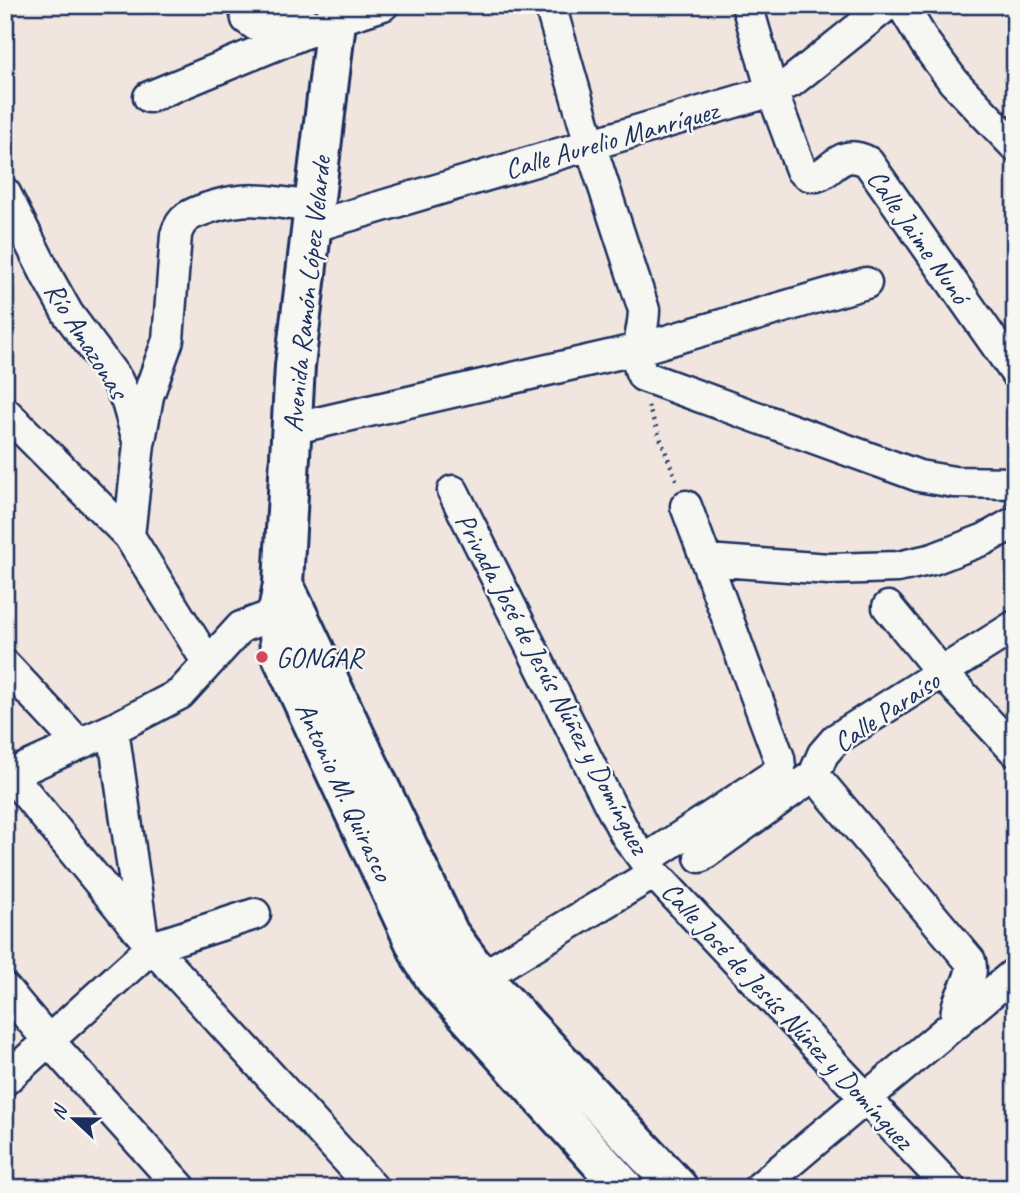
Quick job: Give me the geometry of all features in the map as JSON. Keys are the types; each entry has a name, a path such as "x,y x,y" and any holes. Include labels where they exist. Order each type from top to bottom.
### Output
{"main road":[{"name":"Avenida Ramón López Velarde","path":"284,601 295,366 313,217 330,18"},
{"name":"Antonio M. Quirasco","path":"284,601 280,652 423,960 465,986 678,1188"},
{"name":"Antonio M. Quirasco","path":"465,986 624,1188"}],"street":[{"path":"244,5 247,19 257,26 294,19 330,18"},
{"path":"149,97 330,18 383,5"},
{"path":"550,5 590,144 644,310 641,363"},
{"path":"747,5 772,91"},
{"name":"Calle Aurelio Manríquez","path":"313,217 590,144 772,91 791,82 887,5"},
{"path":"902,5 925,43 954,82 1015,146"},
{"name":"Calle Jaime Nunó","path":"772,91 802,170 808,176 817,177 847,156 858,156 868,162 1015,372"},
{"name":"Río Amazonas","path":"5,193 62,302 117,380 127,402 139,444 129,536"},
{"path":"139,444 148,396 168,340 179,223 189,214 236,200 253,199 313,217"},
{"path":"291,429 641,363 866,283"},
{"path":"641,363 919,477 954,482 1015,483"},
{"path":"5,412 129,536 208,663"},
{"name":"Privada José de Jesús Núñez y Domínguez","path":"453,491 609,803 626,835 649,867"},
{"path":"465,986 649,867 701,823 777,773 780,767 779,758 686,506"},
{"path":"707,560 829,569 898,568 933,559 985,539 1015,522"},
{"path":"284,601 241,627 180,694 113,729 8,776 147,940 373,1188"},
{"path":"888,607 942,673 1015,751"},
{"name":"Calle Paraíso","path":"700,857 814,775 823,754 836,739 1015,625"},
{"path":"5,665 79,744"},
{"path":"113,729 147,940"},
{"path":"814,775 970,961 971,975 955,1012 957,1023"},
{"path":"701,823 728,837"},
{"name":"Calle José de Jesús Núñez y Domínguez","path":"649,867 950,1188"},
{"path":"5,1080 147,940 255,914"},
{"path":"5,989 181,1188"},
{"path":"759,1188 957,1023 1009,989"}],"path":[{"path":"641,363 643,394 686,506"}],"place":[{"name":"GONGAR","path":"262,657"}]}
